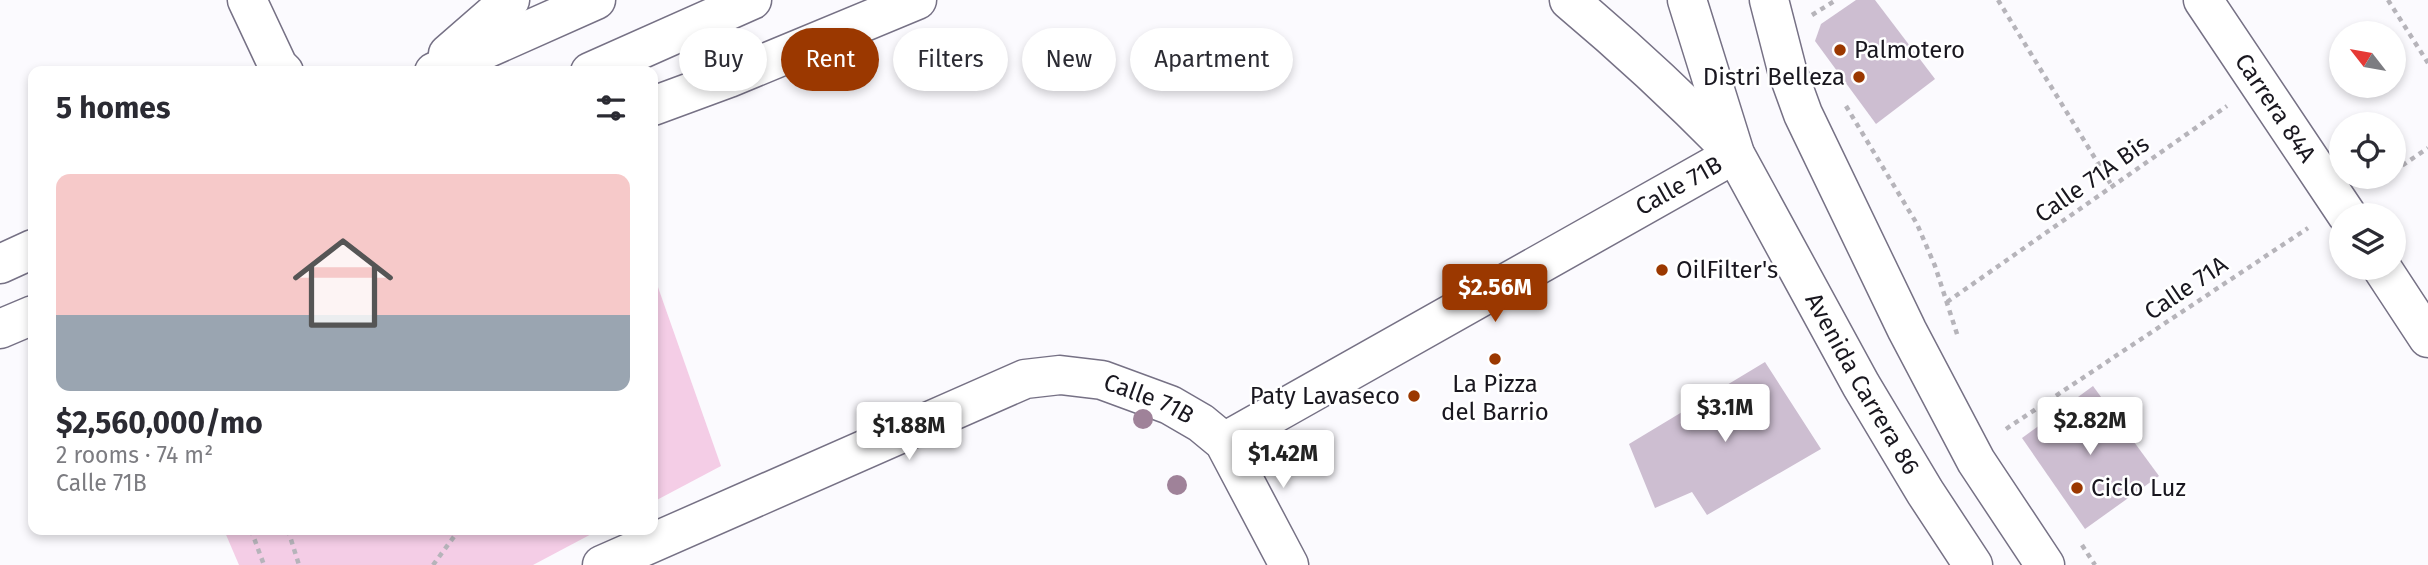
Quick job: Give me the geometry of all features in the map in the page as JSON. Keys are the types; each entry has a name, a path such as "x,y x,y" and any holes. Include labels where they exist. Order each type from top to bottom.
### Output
{"main road":[{"path":"247,0 278,66"},
{"path":"435,66 510,0"},
{"path":"448,66 596,0"},
{"path":"604,66 752,0"},
{"path":"658,104 729,78 916,0"},
{"path":"1569,0 1639,60 1735,154"},
{"name":"Avenida Carrera 86","path":"1687,0 1735,154 1861,386 1973,565"},
{"name":"Carrera 84A","path":"2203,0 2339,203"},
{"path":"1781,9 1787,70 1803,114 1907,330 1976,461 2045,565"},
{"name":"Calle 71B","path":"602,565 1025,379 1059,375 1102,380 1170,405 1201,423 1224,442 1735,154"},
{"path":"0,264 28,251"},
{"path":"2390,280 2428,338"},
{"path":"0,329 28,317"},
{"path":"1224,442 1289,565"}],"path":[{"path":"1781,9 1836,0"},
{"path":"1998,0 2112,186"},
{"path":"2388,0 2428,63"},
{"name":"Calle 71A Bis","path":"1947,302 2258,84"},
{"path":"1844,103 1917,224 1962,348"},
{"path":"2406,162 2428,148"},
{"name":"Calle 71A","path":"2354,203 2371,189"},
{"name":"Calle 71A","path":"2006,429 2329,221"},
{"path":"2000,418 2013,440"},
{"path":"253,535 264,565"},
{"path":"290,535 299,565"},
{"path":"433,565 455,535"},
{"path":"2080,542 2095,565"}],"shaded area":[{"path":"658,287 721,466 658,499"},
{"path":"226,535 590,535 533,565 239,565"}],"building":[{"path":"1856,0 1875,0 1935,79 1876,124 1815,41 1821,24"},
{"path":"1765,362 1821,449 1707,515 1692,492 1655,508 1629,444"},
{"path":"2093,386 2159,476 2085,529 2022,438"}],"place":[{"name":"Palmotero","path":"1840,50"},
{"name":"Distri Belleza","path":"1859,77"},
{"name":"OilFilter's","path":"1662,270"},
{"name":"La Pizza del Barrio","path":"1495,359"},
{"name":"Paty Lavaseco","path":"1414,396"},
{"name":"Ciclo Luz","path":"2077,488"}]}
